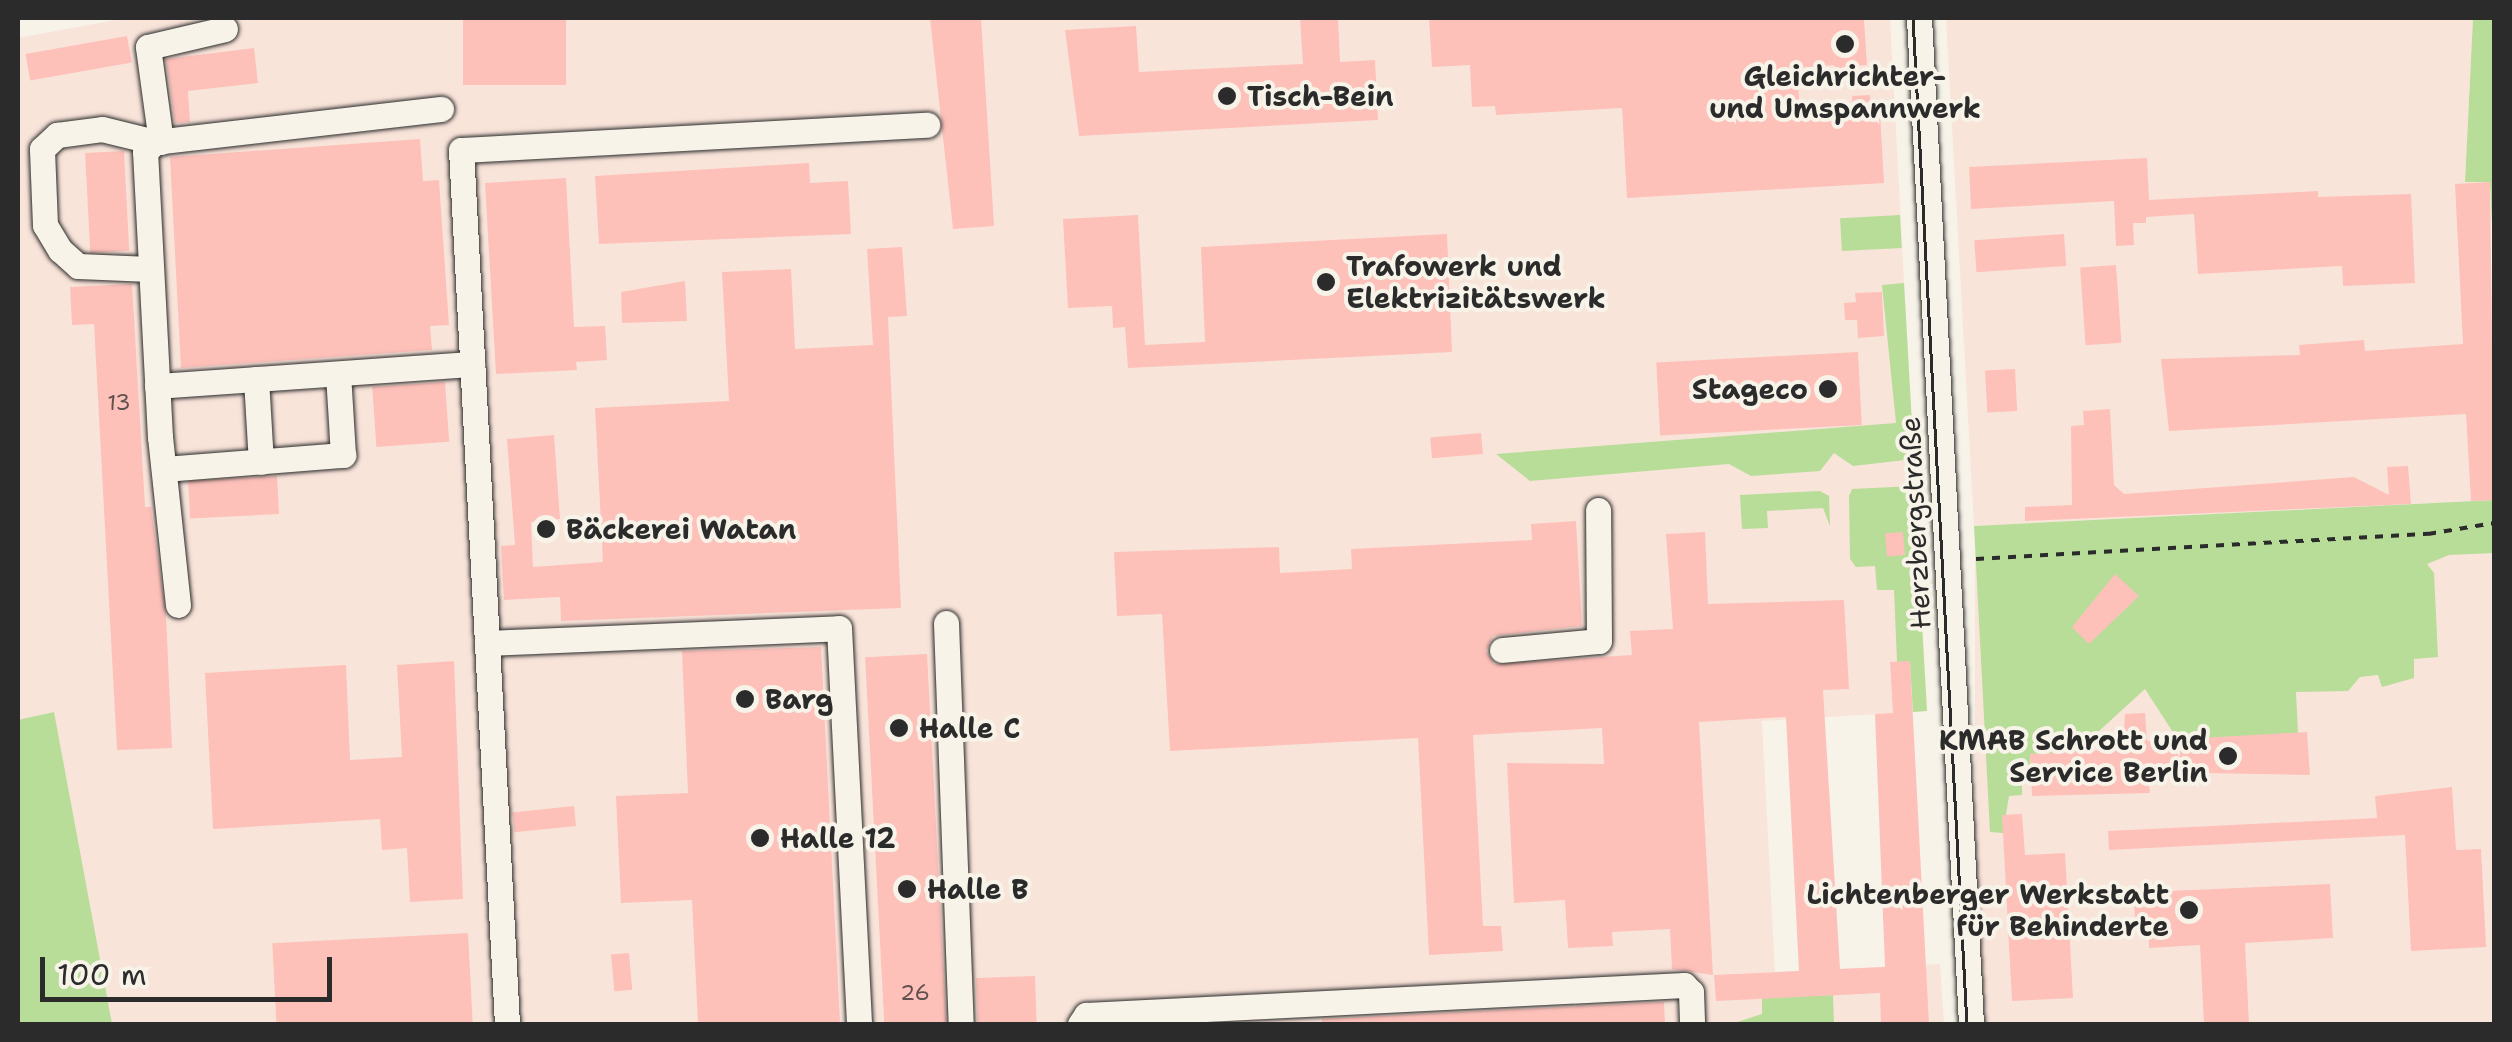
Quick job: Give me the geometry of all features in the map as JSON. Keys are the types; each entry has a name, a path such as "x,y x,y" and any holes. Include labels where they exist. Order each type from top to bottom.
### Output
{"street":[{"name":"Herzbergstraße","path":"1918,18 1971,1024"},
{"path":"158,142 148,47 225,29"},
{"path":"150,268 78,266 60,250 45,226 42,148 57,134 102,130 158,142 440,108"},
{"path":"507,1024 461,150 927,125"},
{"path":"158,142 144,152 164,469 178,605"},
{"path":"158,386 472,364"},
{"path":"164,469 342,456 338,374"},
{"path":"256,379 261,462"},
{"path":"1502,650 1600,640 1598,510"},
{"path":"946,623 961,1024"},
{"path":"487,644 839,628 858,1024"},
{"path":"1081,1021 1684,985 1691,992 1692,1024"}],"path":[{"path":"1976,559 2428,534 2494,523"}],"shaded area":[{"path":"126,18 1890,18 1927,711 1762,721 1775,972 1940,964 1944,1024 18,1024 18,38"},
{"path":"1946,18 2473,18 2465,182 2490,182 2494,500 1974,526"},
{"path":"1975,553 2494,553 2494,1024 1975,1024"}],"green space":[{"path":"2473,18 2494,18 2494,269 2490,182 2465,182"},
{"path":"1900,215 1902,248 1842,251 1840,218"},
{"path":"1904,283 1914,459 1853,466 1834,453 1820,471 1751,476 1729,464 1530,481 1496,454 1896,423 1882,285"},
{"path":"1914,486 1927,711 1913,712 1910,662 1897,662 1894,590 1877,590 1875,566 1856,567 1850,559 1849,496 1852,489"},
{"path":"1820,491 1829,496 1830,526 1823,508 1767,511 1768,528 1742,529 1740,495"},
{"path":"2494,500 2494,553 2449,555 2427,564 2434,573 2438,657 2414,659 2414,678 2382,687 2378,675 2360,677 2348,691 2296,692 2298,733 2178,740 2145,689 2076,752 2030,754 2030,765 2022,765 2022,795 2009,796 2003,833 1990,832 1974,526"},
{"path":"54,712 112,1024 18,1024 18,720"},
{"path":"1833,995 1834,1024 1731,1024 1762,1014 1762,998"}],"building":[{"path":"463,18 566,18 566,85 463,85"},
{"path":"930,18 981,18 994,226 953,229"},
{"name":"Tisch-Bein","path":"1300,18 1338,18 1340,62 1375,60 1378,120 1079,136 1065,30 1136,26 1139,72 1303,64"},
{"path":"1429,18 1864,20 1867,65 1849,66 1840,80 1834,65 1797,68 1800,115 1853,112 1852,96 1870,95 1871,113 1880,112 1884,183 1627,198 1622,108 1496,115 1495,106 1472,107 1470,65 1432,67"},
{"path":"127,36 132,63 30,80 26,54"},
{"path":"254,48 258,83 188,91 190,122 175,123 166,59"},
{"path":"420,139 423,181 439,180 449,325 430,326 432,350 181,368 170,157"},
{"path":"124,151 129,251 90,253 85,153"},
{"path":"2147,158 2149,200 2318,191 2318,197 2411,194 2415,283 2343,286 2342,266 2198,274 2194,214 2146,217 2146,223 2133,223 2134,245 2116,246 2114,201 1971,209 1969,167"},
{"path":"809,163 810,183 848,181 851,234 599,244 595,176"},
{"path":"566,178 574,327 605,326 607,360 576,362 577,370 496,374 485,183"},
{"path":"2490,182 2494,500 2471,501 2466,414 2169,431 2161,359 2300,355 2299,345 2364,340 2365,351 2463,344 2455,184"},
{"name":"Trafowerk und Elektrizitätswerk","path":"1138,215 1145,345 1205,342 1201,247 1447,234 1452,352 1128,368 1125,327 1113,328 1112,306 1068,308 1063,219"},
{"path":"2064,234 2066,266 1976,272 1974,240"},
{"path":"902,247 907,316 888,317 901,608 561,621 560,597 504,600 501,546 515,545 507,439 554,435 560,519 531,522 533,567 603,562 595,408 729,401 722,272 791,269 795,349 873,345 867,249"},
{"path":"2116,265 2121,343 2086,345 2080,268"},
{"path":"685,281 687,321 622,323 621,292"},
{"path":"132,284 145,507 151,507 166,616 172,748 117,750 94,324 72,325 70,287"},
{"path":"1882,292 1884,336 1858,338 1857,320 1845,320 1844,303 1856,302 1855,293"},
{"path":"1858,352 1862,425 1660,435 1656,363"},
{"path":"2015,369 2017,411 1987,413 1985,371"},
{"path":"445,382 449,442 376,447 372,387"},
{"path":"2110,409 2114,485 2124,494 2354,477 2389,495 2387,467 2408,466 2411,504 2025,521 2025,507 2072,505 2071,426 2084,425 2083,411"},
{"path":"1481,433 1483,454 1432,458 1430,437"},
{"path":"277,476 279,514 190,519 188,481"},
{"path":"1576,521 1582,626 1493,636 1486,651 1494,664 1632,655 1630,631 1673,629 1666,534 1705,532 1708,604 1844,600 1849,689 1823,690 1840,969 1885,967 1875,714 1893,713 1890,662 1910,661 1929,1024 1881,1024 1880,993 1716,1001 1714,975 1799,971 1786,717 1699,722 1713,975 1672,969 1670,929 1612,932 1613,946 1568,948 1565,900 1514,903 1507,763 1604,764 1602,728 1473,735 1483,926 1501,926 1503,951 1429,955 1418,738 1170,751 1162,614 1117,616 1114,552 1279,547 1280,573 1352,569 1351,549 1532,540 1531,524"},
{"path":"1903,532 1905,555 1887,556 1885,534"},
{"path":"2115,574 2139,596 2089,644 2072,627"},
{"name":"Halle 12","path":"821,647 840,1024 698,1024 692,900 621,903 616,796 688,793 682,651"},
{"path":"927,654 946,1023 884,1024 865,657"},
{"path":"454,661 463,899 410,902 407,848 382,850 380,819 213,829 205,673 346,665 350,760 402,757 397,665"},
{"path":"2145,713 2147,741 2307,732 2310,775 2203,773 2204,781 2186,782 2186,774 2148,776 2150,793 2032,796 2030,754 2123,749 2125,714"},
{"path":"2452,787 2456,850 2481,849 2486,947 2411,951 2405,835 2109,850 2108,831 2377,818 2375,796"},
{"path":"574,806 576,826 514,832 512,812"},
{"path":"2022,814 2025,855 2065,853 2073,998 2012,1001 2002,815"},
{"path":"2330,884 2333,938 2245,943 2249,1024 2204,1024 2200,945 2149,948 2148,919 2135,919 2134,902 2147,901 2147,892"},
{"path":"468,933 473,1024 277,1024 272,943"},
{"path":"629,953 632,990 614,991 611,955"},
{"path":"1035,976 1037,1024 978,1024 976,978"},
{"path":"1664,1002 1665,1024 1322,1024 1322,1019"}],"tram line":[{"path":"1913,18 1967,1024"}],"place":[{"name":"Gleichrichter- und Umspannwerk","path":"1845,44"},
{"name":"Tisch-Bein","path":"1227,96"},
{"name":"Trafowerk und Elektrizitätswerk","path":"1326,282"},
{"name":"Stageco","path":"1828,389"},
{"name":"Bäckerei Watan","path":"546,529"},
{"name":"Barg","path":"745,699"},
{"name":"Halle C","path":"899,728"},
{"name":"KMAB Schrott und Service Berlin","path":"2228,756"},
{"name":"Halle 12","path":"760,838"},
{"name":"Halle B","path":"907,889"},
{"name":"Lichtenberger Werkstatt für Behinderte","path":"2189,910"}]}
